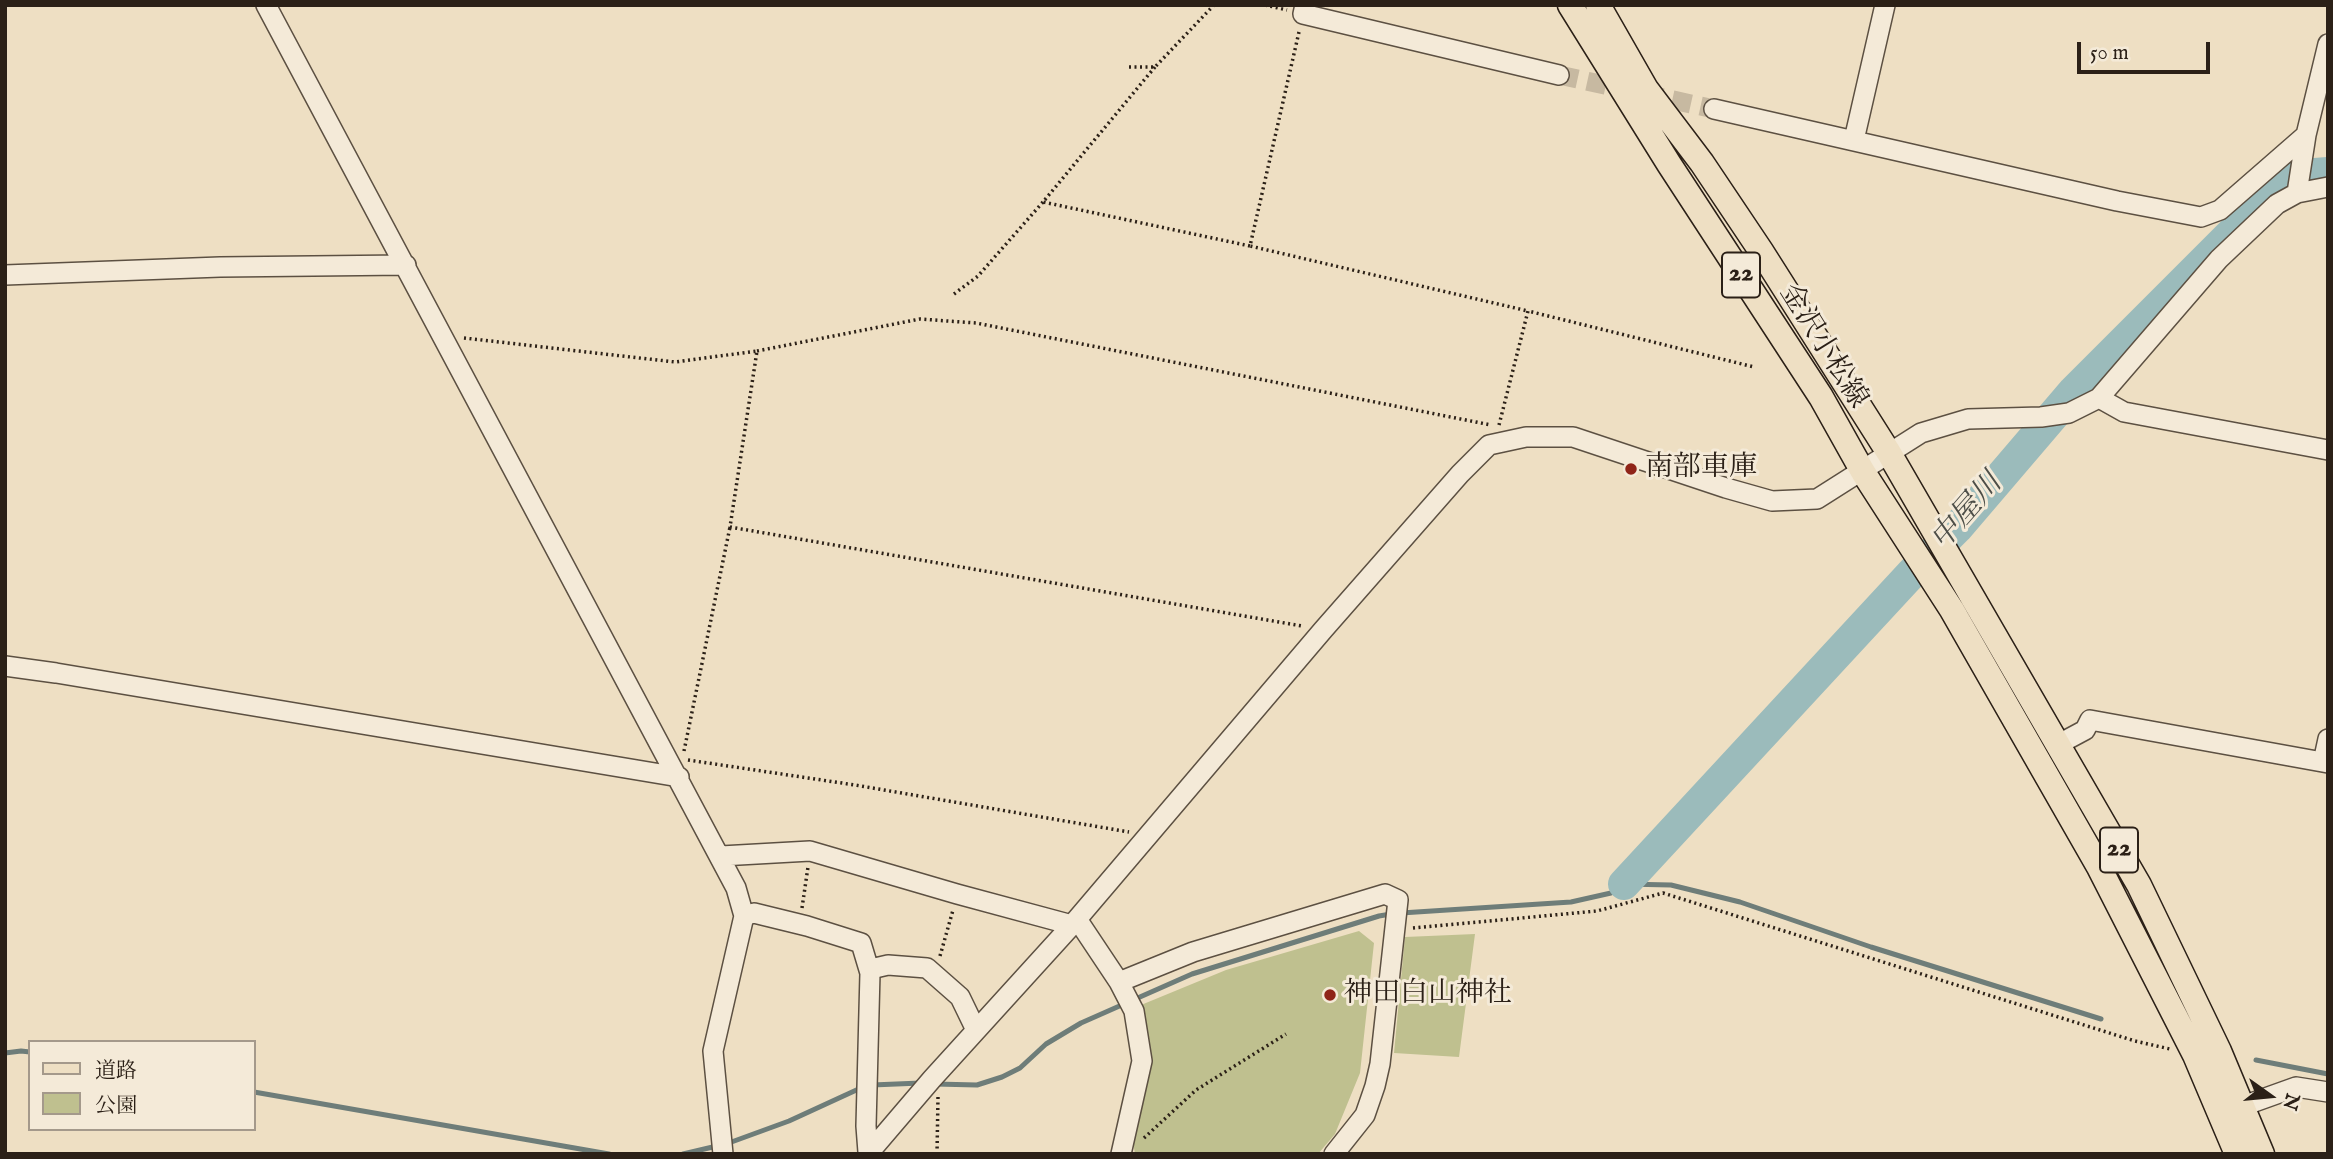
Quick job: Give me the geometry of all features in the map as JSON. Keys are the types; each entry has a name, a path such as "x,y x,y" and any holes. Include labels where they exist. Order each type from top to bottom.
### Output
{"main road":[{"name":"金沢小松線","path":"1570,5 1669,164 1821,397 1863,472 1935,584 2099,867 2195,1055"},
{"name":"金沢小松線","path":"1598,5 1646,89 1702,163 1889,453 2057,745"},
{"name":"22","path":"2057,745 2139,885 2243,1106 2262,1154"},
{"name":"22","path":"2195,1055 2237,1154"}],"street":[{"path":"266,5 736,888 744,916 713,1051 722,1148"},
{"path":"1854,140 1885,5"},
{"path":"1304,10 1559,75"},
{"path":"868,1153 926,1085 1075,922 1323,630 1489,444 1527,437 1573,437 1772,501 1817,499 1921,433 1968,419 2041,417 2069,413 2099,398 2219,259 2277,204 2299,179 2306,135 2328,44"},
{"path":"1714,109 2117,201 2201,217 2220,210 2306,135"},
{"path":"2299,179 2328,187"},
{"path":"5,275 220,267 406,265"},
{"path":"2099,398 2124,412 2328,450"},
{"path":"5,666 679,778"},
{"path":"2057,745 2085,730 2090,720 2326,762 2328,739"},
{"path":"721,856 810,851 957,894 1075,922 1134,1011 1142,1061 1129,1149"},
{"path":"1121,988 1193,952 1385,894 1398,900 1380,1064 1375,1086 1365,1115 1334,1154"},
{"path":"744,916 754,913 862,943 870,973 868,1153"},
{"path":"870,973 875,968 898,964 927,968 960,997 976,1030"},
{"path":"2243,1106 2297,1087 2328,1092"}],"path":[{"path":"954,293 978,276 1155,67 1214,5"},
{"path":"1250,247 1304,10"},
{"path":"1129,68 1155,67"},
{"path":"1043,202 1528,311 1754,367"},
{"path":"1499,427 1528,311"},
{"path":"441,335 675,362 757,351 920,319 976,323 1499,427 1527,437"},
{"path":"757,351 730,527 683,759 1149,835"},
{"path":"730,527 1323,630"},
{"path":"800,924 810,851"},
{"path":"1396,930 1597,911 1663,893 2135,1041 2195,1055"},
{"path":"935,974 957,894"},
{"path":"1129,1149 1196,1090 1286,1034"},
{"path":"926,1085 940,1098 937,1154"}],"green space":[{"path":"1359,931 1374,943 1360,1073 1335,1134 1318,1154 1135,1154 1133,1142 1151,1056 1141,1005 1226,970"},
{"path":"1475,934 1459,1057 1394,1053 1405,937"}],"waterway":[{"name":"中屋川","path":"1624,884 1911,574 1957,528 2074,391 2289,176 2328,173"},
{"path":"1401,913 1571,902 1611,893 1624,884 1671,885 1740,902 1871,947 2101,1019"},
{"path":"935,1084 977,1085 1002,1077 1020,1068 1046,1044 1081,1023 1192,974 1391,914"},
{"path":"5,1053 28,1052"},
{"path":"2256,1060 2328,1074"},
{"path":"872,1085 921,1083"},
{"path":"726,1144 789,1121 863,1087"},
{"path":"256,1092 609,1154"},
{"path":"683,1154 717,1146"}],"tunnel":[{"path":"1559,75 1714,109"}],"place":[{"name":"南部車庫","path":"1631,469"},
{"name":"神田白山神社","path":"1330,995"}]}
